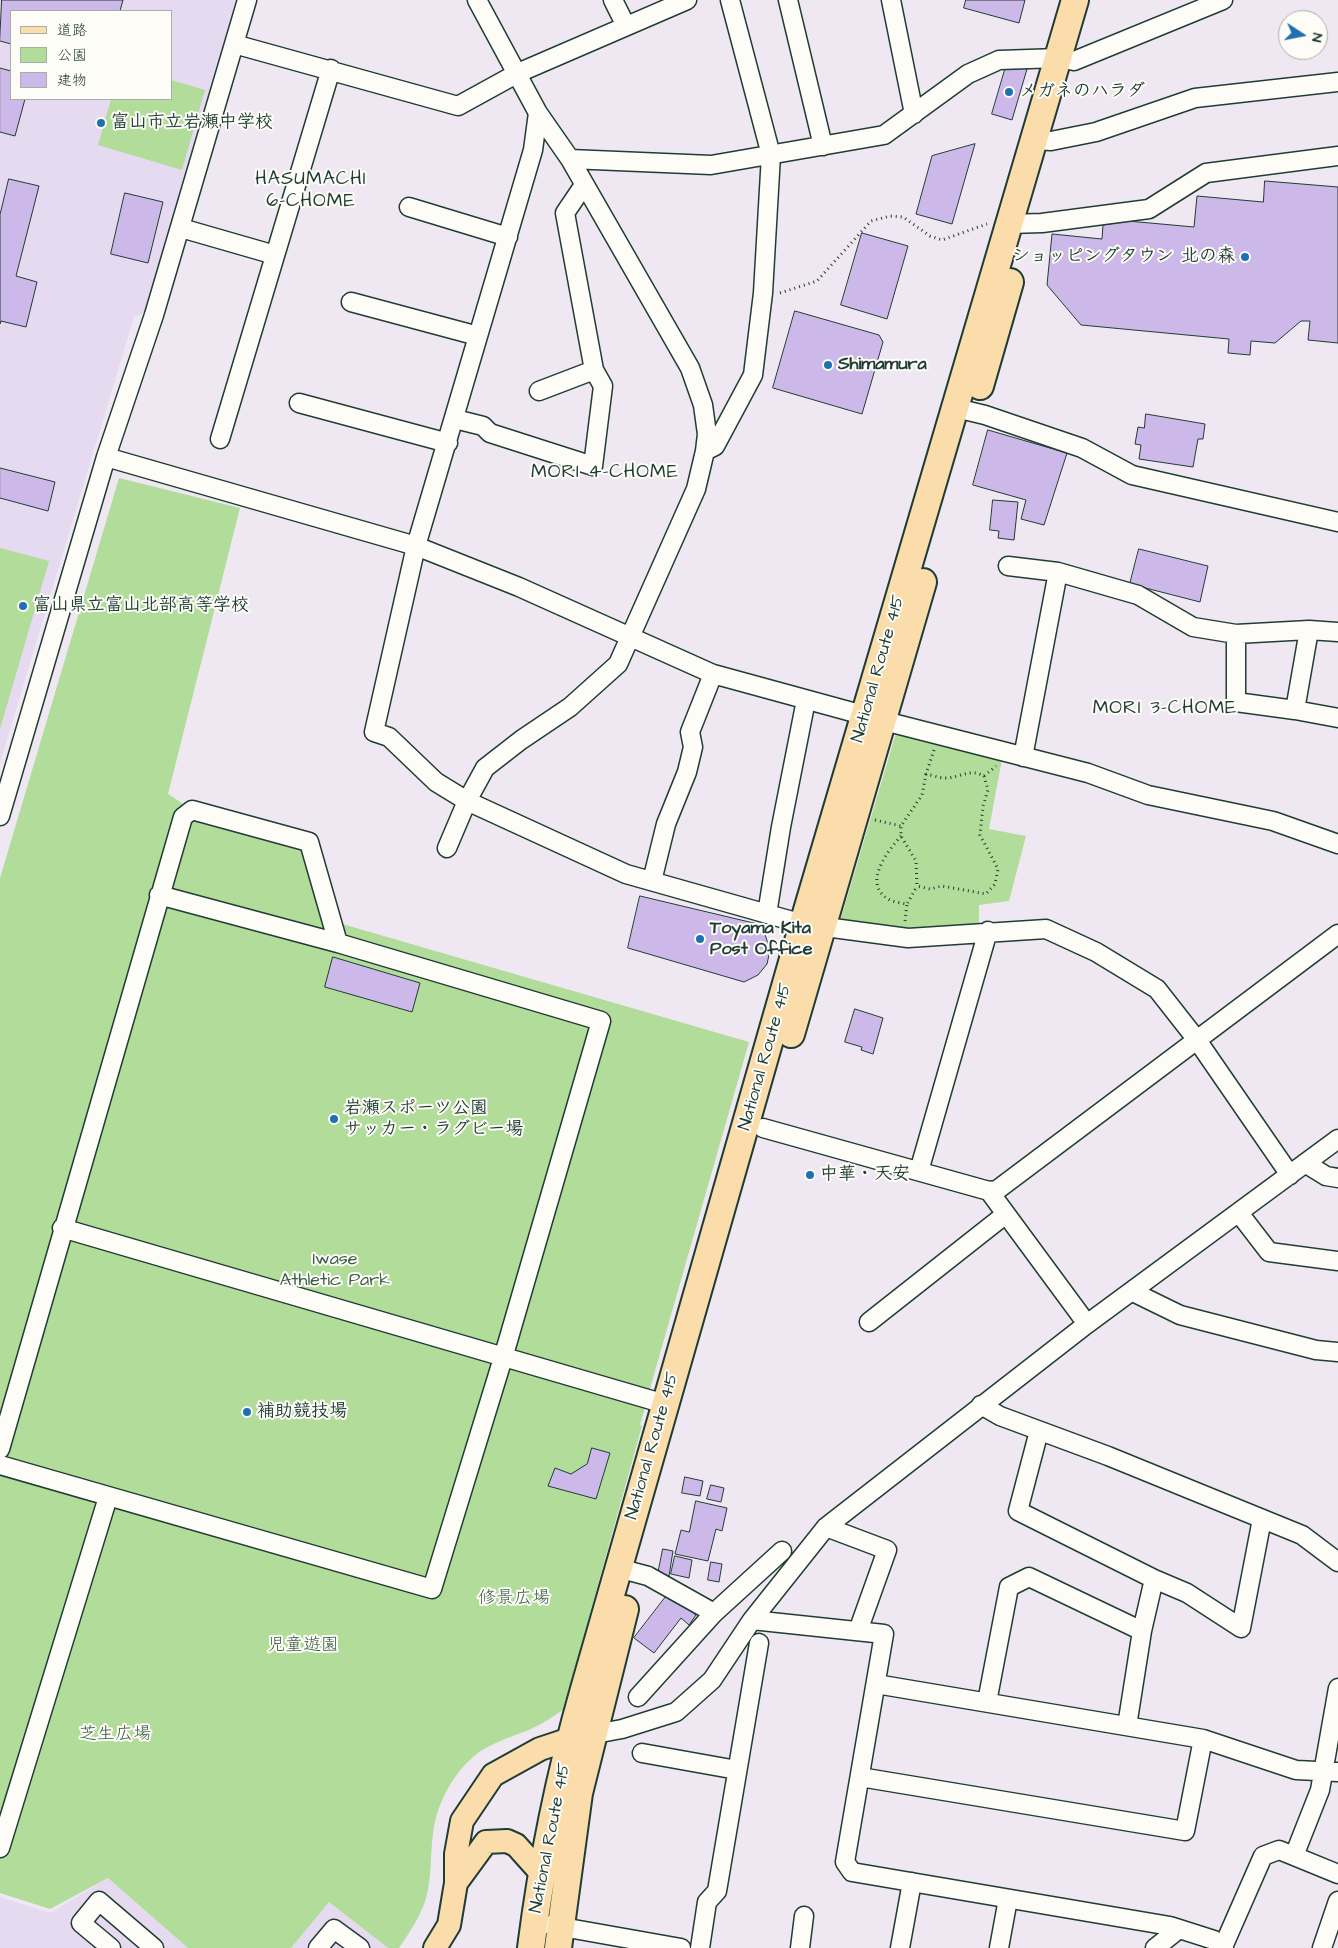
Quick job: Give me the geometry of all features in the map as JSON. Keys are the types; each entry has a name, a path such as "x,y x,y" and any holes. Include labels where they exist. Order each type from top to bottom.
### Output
{"highway":[{"name":"National Route 415","path":"1066,59 1075,0"},
{"name":"National Route 415","path":"626,1570 664,1404 813,926 964,410 975,335 1018,224 1066,59 1091,0"},
{"name":"National Route 415","path":"531,1948 542,1874 626,1570 763,1128 813,926"},
{"name":"National Route 415","path":"559,1937 579,1793 581,1737"}],"main road":[{"path":"435,1948 449,1925 456,1883 456,1854 462,1821 492,1775 540,1749 581,1737"},
{"path":"456,1883 486,1842 507,1841 516,1845 542,1874"}],"street":[{"path":"0,816 106,457 181,228 247,0"},
{"path":"447,848 467,801 485,768 570,707 618,664 696,489 707,434 703,405 690,368 570,159 538,113 477,0"},
{"path":"613,0 626,26"},
{"path":"234,44 331,69 458,106 518,73 687,0"},
{"path":"705,451 715,446 752,375 762,299 771,155 730,0"},
{"path":"788,0 823,146"},
{"path":"891,0 914,114"},
{"path":"570,159 710,165 884,135 968,74 999,60 1066,59 1223,0"},
{"path":"220,439 331,69"},
{"path":"1043,140 1096,132 1195,98 1338,82"},
{"path":"538,113 533,150 448,443 416,546 374,732 390,738 436,782 467,801 626,874 813,926 908,938 988,931 1046,929 1096,952 1157,988 1197,1040 1290,1175"},
{"path":"1018,224 1150,209 1206,173 1338,156"},
{"path":"455,419 483,426 490,433 593,466 603,386 594,370 565,213 584,185"},
{"path":"410,207 508,236"},
{"path":"181,228 275,255"},
{"path":"350,302 478,336"},
{"path":"539,391 594,370"},
{"path":"299,402 448,443"},
{"path":"964,410 1082,448 1132,475 1338,522"},
{"path":"106,457 416,546 519,587 713,674 1000,752 1088,773 1148,795 1273,821 1338,844"},
{"path":"1008,566 1058,572 1138,595 1193,627 1236,634 1309,630 1338,632"},
{"path":"1023,757 1058,572"},
{"path":"1295,710 1309,630"},
{"path":"1236,634 1236,702 1338,718"},
{"path":"652,881 666,824 687,772 693,746 690,732 713,674"},
{"path":"767,914 806,700"},
{"path":"0,1449 62,1228 183,817 192,810 200,811 309,842 338,943"},
{"path":"0,1465 432,1589 503,1358 601,1021 338,943 160,895"},
{"path":"919,1171 988,931"},
{"path":"763,1128 990,1191 997,1190 1338,934"},
{"path":"581,1737 622,1729 676,1712 712,1680 752,1620 826,1527 1087,1324 1133,1292 1338,1139"},
{"path":"1305,1163 1326,1176 1338,1178"},
{"path":"990,1191 1087,1324"},
{"path":"1239,1213 1269,1252 1338,1261"},
{"path":"869,1322 1006,1214"},
{"path":"62,1228 664,1404"},
{"path":"1133,1292 1180,1315 1316,1350 1338,1352"},
{"path":"981,1405 1000,1416 1302,1535 1338,1562"},
{"path":"1039,1431 1018,1511 1154,1579 1187,1593 1242,1628 1262,1520"},
{"path":"0,1848 108,1497"},
{"path":"826,1527 887,1550 858,1632"},
{"path":"638,1697 714,1612 782,1551"},
{"path":"626,1570 648,1576 714,1612"},
{"path":"987,1702 1009,1587 1029,1577 1142,1631"},
{"path":"1128,1726 1142,1631 1154,1579"},
{"path":"752,1620 884,1634 845,1862 852,1872 1179,1929 1214,1940 1223,1948 1263,1856 1279,1850 1338,1874"},
{"path":"700,1948 707,1902 717,1891 758,1643"},
{"path":"727,1658 753,1674"},
{"path":"876,1684 1203,1739 1296,1770 1331,1772"},
{"path":"1294,1856 1320,1790 1331,1772 1338,1688"},
{"path":"860,1777 1185,1831 1203,1739"},
{"path":"642,1753 736,1770"},
{"path":"900,1948 912,1882"},
{"path":"999,1948 1008,1899"},
{"path":"111,1948 81,1922 99,1901 154,1948"},
{"path":"1322,1948 1338,1901"},
{"path":"800,1948 804,1916"},
{"path":"534,1922 559,1937 681,1948"},
{"path":"318,1948 334,1929 360,1948"},
{"path":"1155,1948 1179,1929"}],"path":[{"path":"762,299 817,281 871,221 890,216 904,217 930,236 942,240 992,223 1018,224"},
{"path":"901,836 888,851 876,875 880,892 889,900 907,904 917,886 916,861 901,836 901,826 922,795 937,735"},
{"path":"984,776 998,765 1000,752"},
{"path":"917,886 930,889 942,886 986,894 996,884 998,869 980,835 983,806 988,790 984,776 978,773 965,772 944,778 926,774"},
{"path":"868,819 901,826"}],"shaded area":[{"name":"富山県立富山北部高等学校","path":"0,0 239,0 147,312 134,317 0,763"},
{"path":"108,1878 188,1948 0,1948 0,1897 50,1913"},
{"path":"329,1902 388,1948 291,1948"}],"green space":[{"path":"172,80 205,90 182,170 98,145 111,100 172,100"},
{"name":"Iwase Athletic Park","path":"119,478 240,508 168,794 192,810 309,842 332,921 749,1042 655,1371 640,1425 642,1426 563,1710 537,1726 498,1742 478,1753 469,1760 454,1779 442,1800 435,1823 429,1882 424,1905 399,1948 388,1948 329,1902 291,1948 188,1948 108,1878 50,1909 0,1893 0,878"},
{"path":"0,548 49,561 0,729"},
{"path":"896,733 1002,759 989,829 1026,836 1009,901 979,905 979,925 908,928 845,921 841,918"}],"building":[{"path":"2,0 123,0 120,10 10,10 10,44 0,41"},
{"path":"966,0 1025,0 1019,23 964,8"},
{"name":"メガネのハラダ","path":"1007,63 1027,69 1012,120 992,114"},
{"path":"0,68 10,71 10,100 25,100 15,136 0,132"},
{"path":"975,144 952,224 916,214 932,156"},
{"path":"9,179 39,186 16,276 37,282 26,327 1,321 0,324 0,215"},
{"path":"1265,181 1338,187 1338,343 1308,340 1310,321 1301,321 1275,343 1251,341 1250,355 1228,353 1229,339 1081,325 1047,285 1052,234 1102,239 1103,225 1128,221 1194,227 1197,196 1263,202"},
{"path":"125,193 163,202 148,263 111,254"},
{"path":"862,233 908,246 887,319 841,305"},
{"name":"Shimamura","path":"795,311 879,335 883,342 862,414 773,388"},
{"path":"1146,414 1205,424 1203,439 1198,439 1193,467 1139,459 1141,445 1135,444 1138,427 1144,428"},
{"path":"988,430 1067,453 1044,525 1021,519 1026,500 973,485"},
{"path":"0,468 55,482 48,511 0,498"},
{"path":"993,500 1018,502 1014,540 998,538 999,531 990,530"},
{"path":"1139,549 1208,566 1200,602 1130,584"},
{"path":"640,896 762,925 770,950 767,964 758,975 744,982 628,948"},
{"path":"333,957 420,983 412,1012 325,987"},
{"path":"855,1009 883,1018 873,1054 861,1050 862,1047 845,1042"},
{"path":"592,1448 610,1453 596,1499 548,1486 555,1468 571,1474 587,1464"},
{"path":"685,1477 703,1481 700,1496 682,1493"},
{"path":"711,1485 724,1488 721,1502 707,1499"},
{"path":"696,1501 727,1508 722,1531 716,1529 708,1561 675,1554 681,1530 689,1532"},
{"path":"663,1549 673,1551 669,1576 658,1574"},
{"path":"675,1556 692,1560 689,1578 671,1574"},
{"path":"711,1562 722,1564 719,1582 708,1580"},
{"path":"668,1594 696,1615 689,1625 681,1618 654,1653 634,1638"}],"place":[{"name":"メガネのハラダ","path":"1009,92"},
{"name":"富山市立岩瀬中学校","path":"101,123"},
{"name":"ショッピングタウン 北の森","path":"1245,257"},
{"name":"Shimamura","path":"828,365"},
{"name":"富山県立富山北部高等学校","path":"23,606"},
{"name":"Toyama Kita Post Office","path":"700,939"},
{"name":"岩瀬スポーツ公園 サッカー・ラグビー場","path":"334,1119"},
{"name":"中華・天安","path":"810,1175"},
{"name":"補助競技場","path":"247,1412"}],"district":[{"name":"HASUMACHI 6-CHOME","path":"311,191"},
{"name":"MORI 4-CHOME","path":"605,473"},
{"name":"MORI 3-CHOME","path":"1165,709"}],"park label":[{"name":"修景広場","path":"514,1599"},
{"name":"児童遊園","path":"303,1646"},
{"name":"芝生広場","path":"115,1735"}]}
